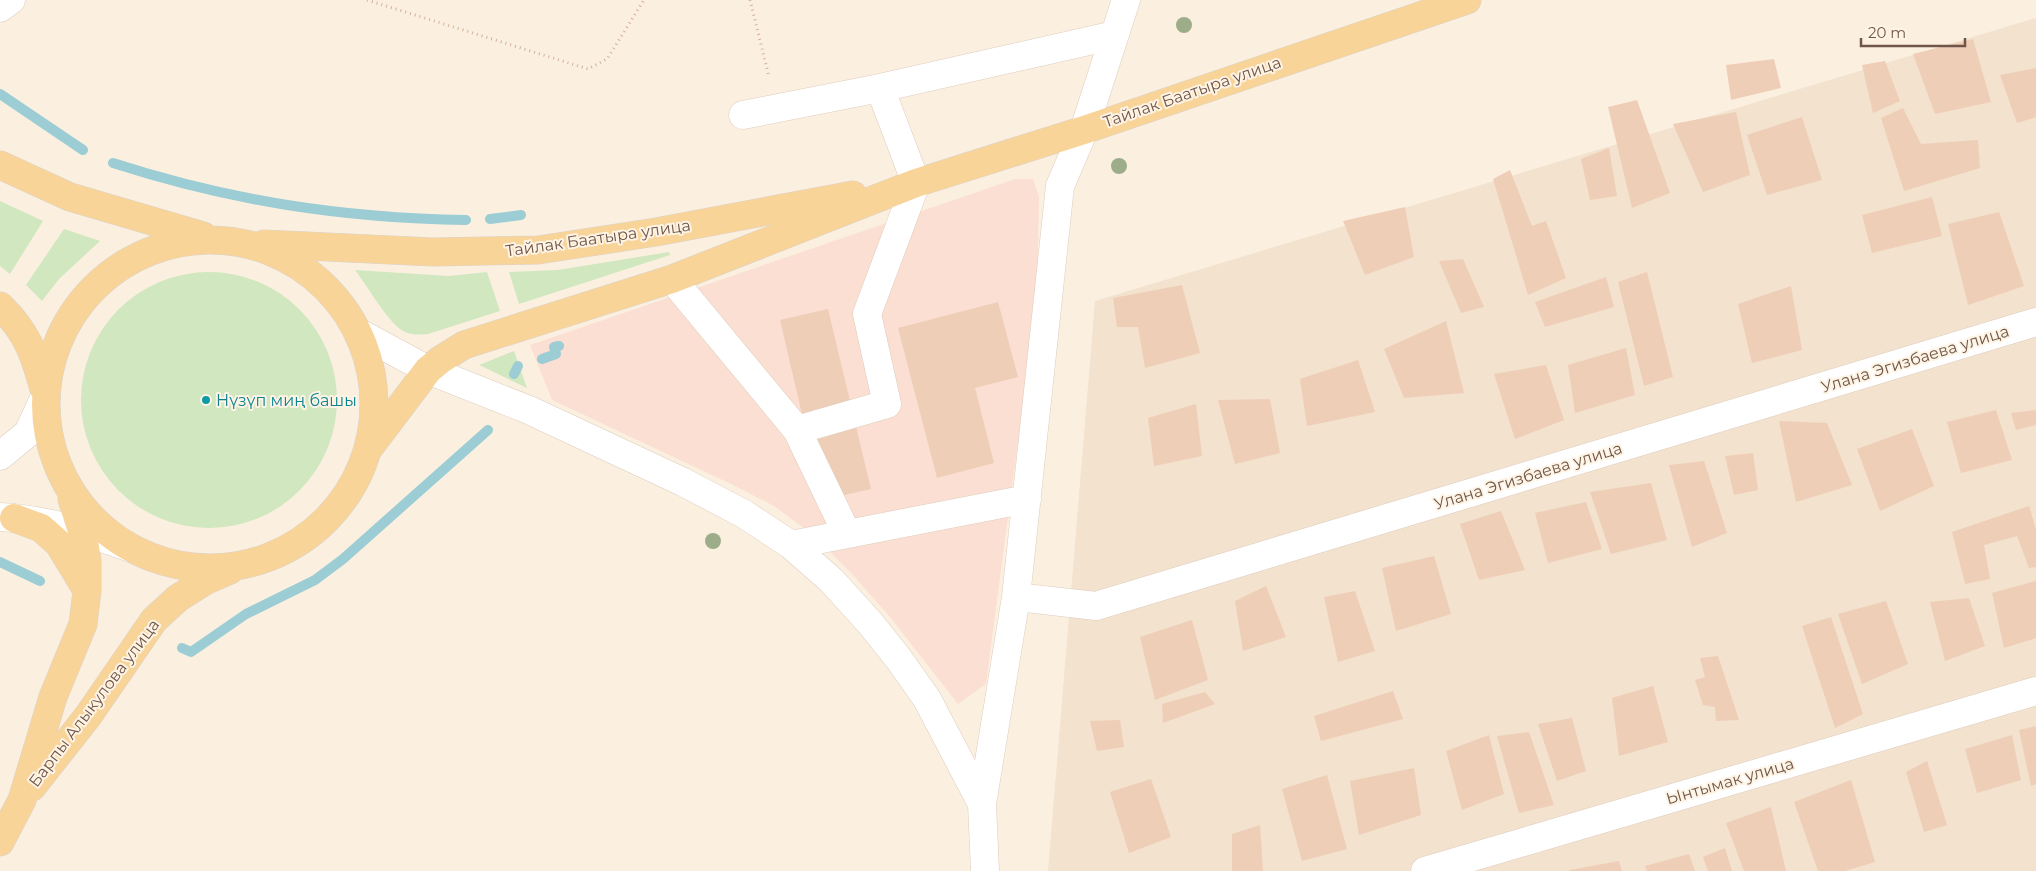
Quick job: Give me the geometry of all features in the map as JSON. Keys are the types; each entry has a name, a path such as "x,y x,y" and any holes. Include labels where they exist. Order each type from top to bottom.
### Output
{"main road":[{"name":"Тайлак Баатыра улица","path":"369,448 428,370 464,345 672,280 916,183 1084,130 1467,0"},
{"path":"0,165 70,197 216,240 246,244 274,253 300,267 324,285 343,307 358,332 370,366 374,389 374,419 369,448 358,476 343,501 323,523 300,542 274,555 246,564 216,568 186,566 154,558 131,548 107,532 86,512 69,489 58,467 50,441 46,394 55,347 68,320 85,296 106,276 131,260 158,248 187,241 216,240"},
{"name":"Тайлак Баатыра улица","path":"246,244 433,252 538,250 656,232 916,183"},
{"path":"0,306 21,327 34,353 46,394"},
{"name":"Барпы Алыкулова улица","path":"22,800 53,697 83,624 87,591 86,560 82,531 69,489"},
{"path":"7,518 41,528 59,544 87,591"},
{"name":"Барпы Алыкулова улица","path":"0,842 22,800 88,716 154,620 178,598 205,581 246,564"}],"street":[{"path":"0,8 11,0"},
{"path":"985,871 982,804 1016,598 1060,186 1084,130 1126,0"},
{"path":"743,115 880,88 1115,35"},
{"path":"797,430 887,404 867,314 916,183 880,88"},
{"path":"672,280 797,430 847,534"},
{"name":"Улана Эгизбаева улица","path":"1016,598 1096,606 2036,322"},
{"path":"358,332 428,370 529,410 683,482 744,514 791,545 832,581 870,623 898,658 928,699 982,804"},
{"path":"0,456 28,432 46,394"},
{"path":"791,545 1027,499"},
{"path":"7,518 82,531 131,548"},
{"name":"Ынтымак улица","path":"1425,871 2036,691"}],"path":[{"path":"367,0 588,69 607,59 644,0"},
{"path":"750,0 778,108"}],"shaded area":[{"path":"2036,18 2036,871 1048,871 1095,301"},
{"path":"1015,179 1033,179 1039,197 1037,297 986,684 958,704 890,617 851,573 812,534 774,506 552,400 530,345"}],"green space":[{"path":"0,201 43,221 10,274 0,266"},
{"path":"64,229 100,241 59,279 42,301 26,285"},
{"path":"669,252 670,255 519,304 509,272 558,270"},
{"path":"355,270 449,276 487,272 500,311 428,334 408,333 392,321"},
{"path":"196,272 222,272 258,281 280,293 300,309 316,329 328,351 335,375 337,400 335,425 328,449 316,471 300,491 280,507 258,519 222,528 196,528 160,519 138,507 118,491 102,471 90,449 81,413 81,387 90,351 102,329 118,309 138,293 160,281"},
{"path":"514,351 527,388 479,365"}],"building":[{"path":"1973,39 1991,102 1935,114 1913,54"},
{"path":"1774,59 1781,88 1731,100 1726,65"},
{"path":"1885,61 1900,101 1873,113 1862,65"},
{"path":"2036,68 2036,117 2017,123 2000,75"},
{"path":"1637,100 1670,193 1632,208 1608,107"},
{"path":"1903,108 1921,144 1978,140 1980,168 1904,191 1881,118"},
{"path":"1736,112 1750,175 1703,192 1673,124"},
{"path":"1802,117 1822,180 1767,195 1747,135"},
{"path":"1609,148 1617,196 1590,200 1581,159"},
{"path":"1510,170 1532,226 1546,221 1566,278 1528,295 1493,179"},
{"path":"1932,197 1942,236 1872,253 1862,215"},
{"path":"1405,207 1414,257 1365,275 1343,221"},
{"path":"1999,212 2024,286 1968,305 1948,224"},
{"path":"1463,259 1484,307 1461,313 1439,261"},
{"path":"1647,272 1673,377 1644,386 1618,282"},
{"path":"1606,277 1614,307 1545,327 1535,302"},
{"path":"1182,285 1200,353 1145,368 1138,327 1117,327 1113,298"},
{"path":"1791,286 1802,350 1752,363 1738,304"},
{"path":"998,302 1018,377 975,388 994,463 937,478 898,328"},
{"path":"828,309 871,489 822,500 780,320"},
{"path":"1446,321 1464,393 1404,398 1384,349"},
{"path":"1626,348 1635,395 1575,413 1568,365"},
{"path":"1358,360 1375,412 1307,426 1300,379"},
{"path":"1546,365 1564,420 1515,439 1494,374"},
{"path":"1270,399 1280,453 1235,464 1218,400"},
{"path":"1196,404 1202,456 1154,466 1148,418"},
{"path":"1996,410 2012,460 1961,473 1947,422"},
{"path":"2036,410 2036,425 2016,430 2011,413"},
{"path":"1779,421 1827,423 1852,485 1796,502"},
{"path":"1912,429 1934,486 1880,511 1857,449"},
{"path":"1753,453 1758,490 1734,495 1725,456"},
{"path":"1704,461 1727,533 1692,547 1669,465"},
{"path":"1651,483 1667,540 1611,554 1590,492"},
{"path":"1586,502 1602,549 1548,563 1535,513"},
{"path":"2029,506 2036,529 2036,567 2029,568 2017,536 1984,545 1990,579 1965,584 1952,532"},
{"path":"1501,511 1525,570 1479,580 1460,524"},
{"path":"1434,556 1451,614 1396,631 1382,568"},
{"path":"2036,581 2036,638 2004,648 1992,593"},
{"path":"1266,586 1286,637 1243,651 1235,601"},
{"path":"1355,591 1375,651 1338,662 1324,597"},
{"path":"1969,598 1985,646 1945,661 1930,602"},
{"path":"1886,601 1908,664 1862,684 1838,614"},
{"path":"1831,617 1863,714 1835,728 1802,626"},
{"path":"1192,620 1208,680 1155,700 1140,637"},
{"path":"1718,656 1739,720 1716,721 1715,707 1703,705 1695,680 1705,677 1700,658"},
{"path":"1653,686 1668,742 1619,756 1612,698"},
{"path":"1393,691 1403,719 1321,741 1314,716"},
{"path":"1205,692 1215,704 1163,723 1162,704"},
{"path":"1572,718 1586,771 1557,781 1538,724"},
{"path":"1120,720 1124,747 1097,751 1090,721"},
{"path":"2036,726 2036,784 2031,786 2019,730"},
{"path":"1529,732 1554,805 1519,813 1497,736"},
{"path":"1489,735 1504,794 1462,810 1446,751"},
{"path":"2012,735 2021,780 1977,793 1965,749"},
{"path":"1927,761 1947,825 1924,832 1906,772"},
{"path":"1414,768 1421,815 1359,835 1350,781"},
{"path":"1327,775 1347,849 1302,861 1282,789"},
{"path":"1151,779 1171,837 1129,853 1110,792"},
{"path":"1851,780 1875,862 1845,871 1818,871 1794,802"},
{"path":"1771,807 1786,871 1744,871 1726,823"},
{"path":"1260,825 1263,871 1232,871 1232,834"},
{"path":"1725,848 1732,871 1708,871 1703,857"},
{"path":"1689,854 1695,871 1647,871 1645,866"},
{"path":"1619,861 1622,871 1570,871 1570,870"}],"waterway":[{"path":"0,94 83,150"},
{"path":"113,163 200,188 287,205 375,216 466,220"},
{"path":"490,219 521,215"},
{"path":"542,359 556,354 554,347 559,346"},
{"path":"514,374 518,366"},
{"path":"182,648 191,652 246,614 315,580 343,559 488,430"},
{"path":"0,562 40,581"}],"place":[{"name":"Нүзүп миң башы","path":"206,400"}]}
